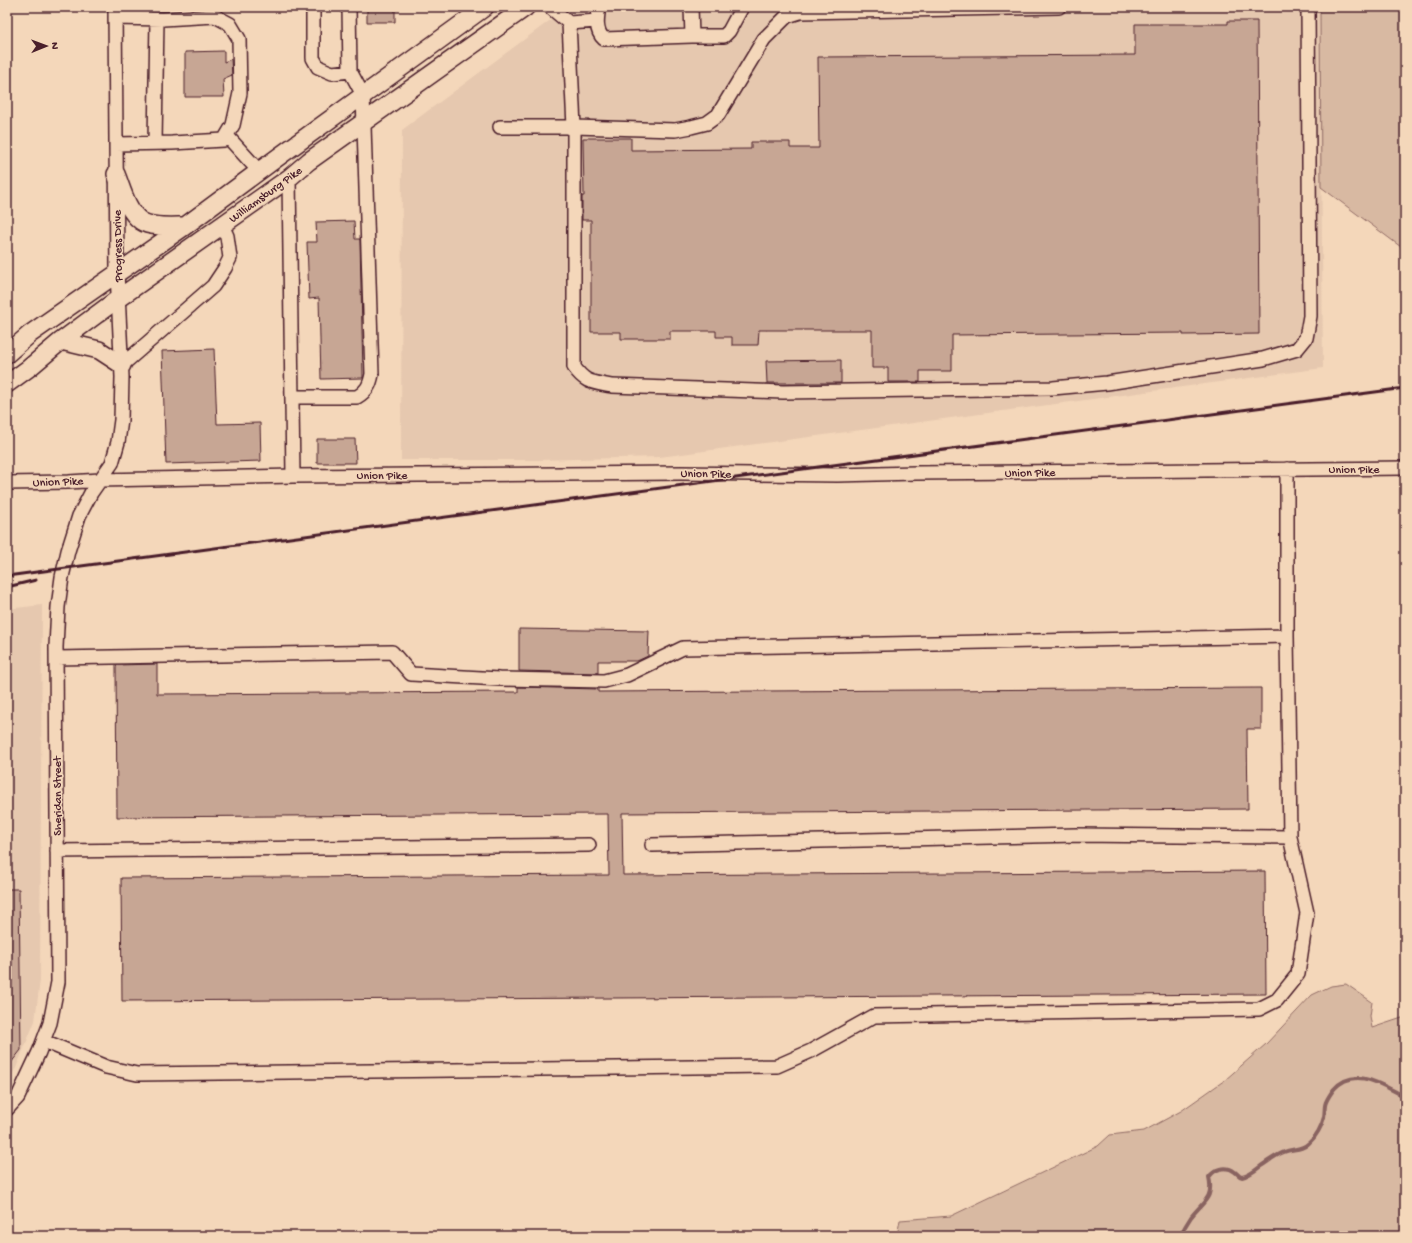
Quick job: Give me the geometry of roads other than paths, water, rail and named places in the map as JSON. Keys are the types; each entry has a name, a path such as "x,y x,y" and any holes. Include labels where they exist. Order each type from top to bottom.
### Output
{"main road":[{"name":"Williamsburg Pike","path":"7,354 30,334 185,226 485,7"},
{"name":"Williamsburg Pike","path":"7,384 30,368 61,341 119,298 289,178 309,161 526,7"},
{"path":"116,174 131,210 142,221 162,226 185,226"},
{"path":"61,341 99,350 122,365"}],"street":[{"path":"313,7 313,58 318,67 332,73 350,71"},
{"path":"292,397 357,397 370,386 372,374 365,122 363,95 350,71 349,7"},
{"path":"550,7 569,23 597,21"},
{"path":"599,7 597,21 600,35 604,39 724,36 729,31 742,7"},
{"path":"690,7 692,36"},
{"path":"500,127 574,127 675,130 691,128 707,123 718,115 764,39 787,16 800,12 1059,7"},
{"path":"569,23 574,127 574,367 580,375 589,382 612,386 783,392 1046,388 1107,383 1263,359 1297,349 1302,345 1306,338 1310,316 1308,7"},
{"path":"115,12 157,18 215,16 230,24 239,40 240,93 233,125 224,140 116,144"},
{"name":"Progress Drive","path":"100,480 112,463 118,442 121,420 122,365 117,272 115,12"},
{"path":"155,143 157,18"},
{"path":"227,136 259,171"},
{"path":"289,178 293,476"},
{"path":"122,365 213,286 230,258 227,236 222,225"},
{"name":"Union Pike","path":"7,482 69,482 293,476 680,473 837,475 1405,468"},
{"path":"44,1040 106,1067 137,1074 777,1066 811,1051 874,1016 1260,1009 1277,1000 1298,974 1307,913 1290,837 1287,636 1287,469"},
{"name":"Sheridan Street","path":"7,1109 18,1097 40,1052 50,1023 58,982 58,606 64,568 79,516 91,493 100,480"},
{"path":"57,658 392,652 411,674 499,680 604,681 627,675 683,648 1287,636"},
{"path":"652,844 1076,835 1290,837"},
{"path":"57,851 589,845"}],"waterway":[{"path":"1180,1236 1191,1217 1209,1195 1209,1177 1211,1174 1224,1168 1232,1170 1241,1177 1252,1173 1280,1154 1306,1146 1312,1141 1320,1128 1324,1117 1325,1104 1334,1089 1342,1082 1358,1078 1367,1079 1384,1085 1400,1094 1405,1093"}],"railway":[{"path":"7,576 1405,388"},
{"path":"7,587 36,580"}]}
